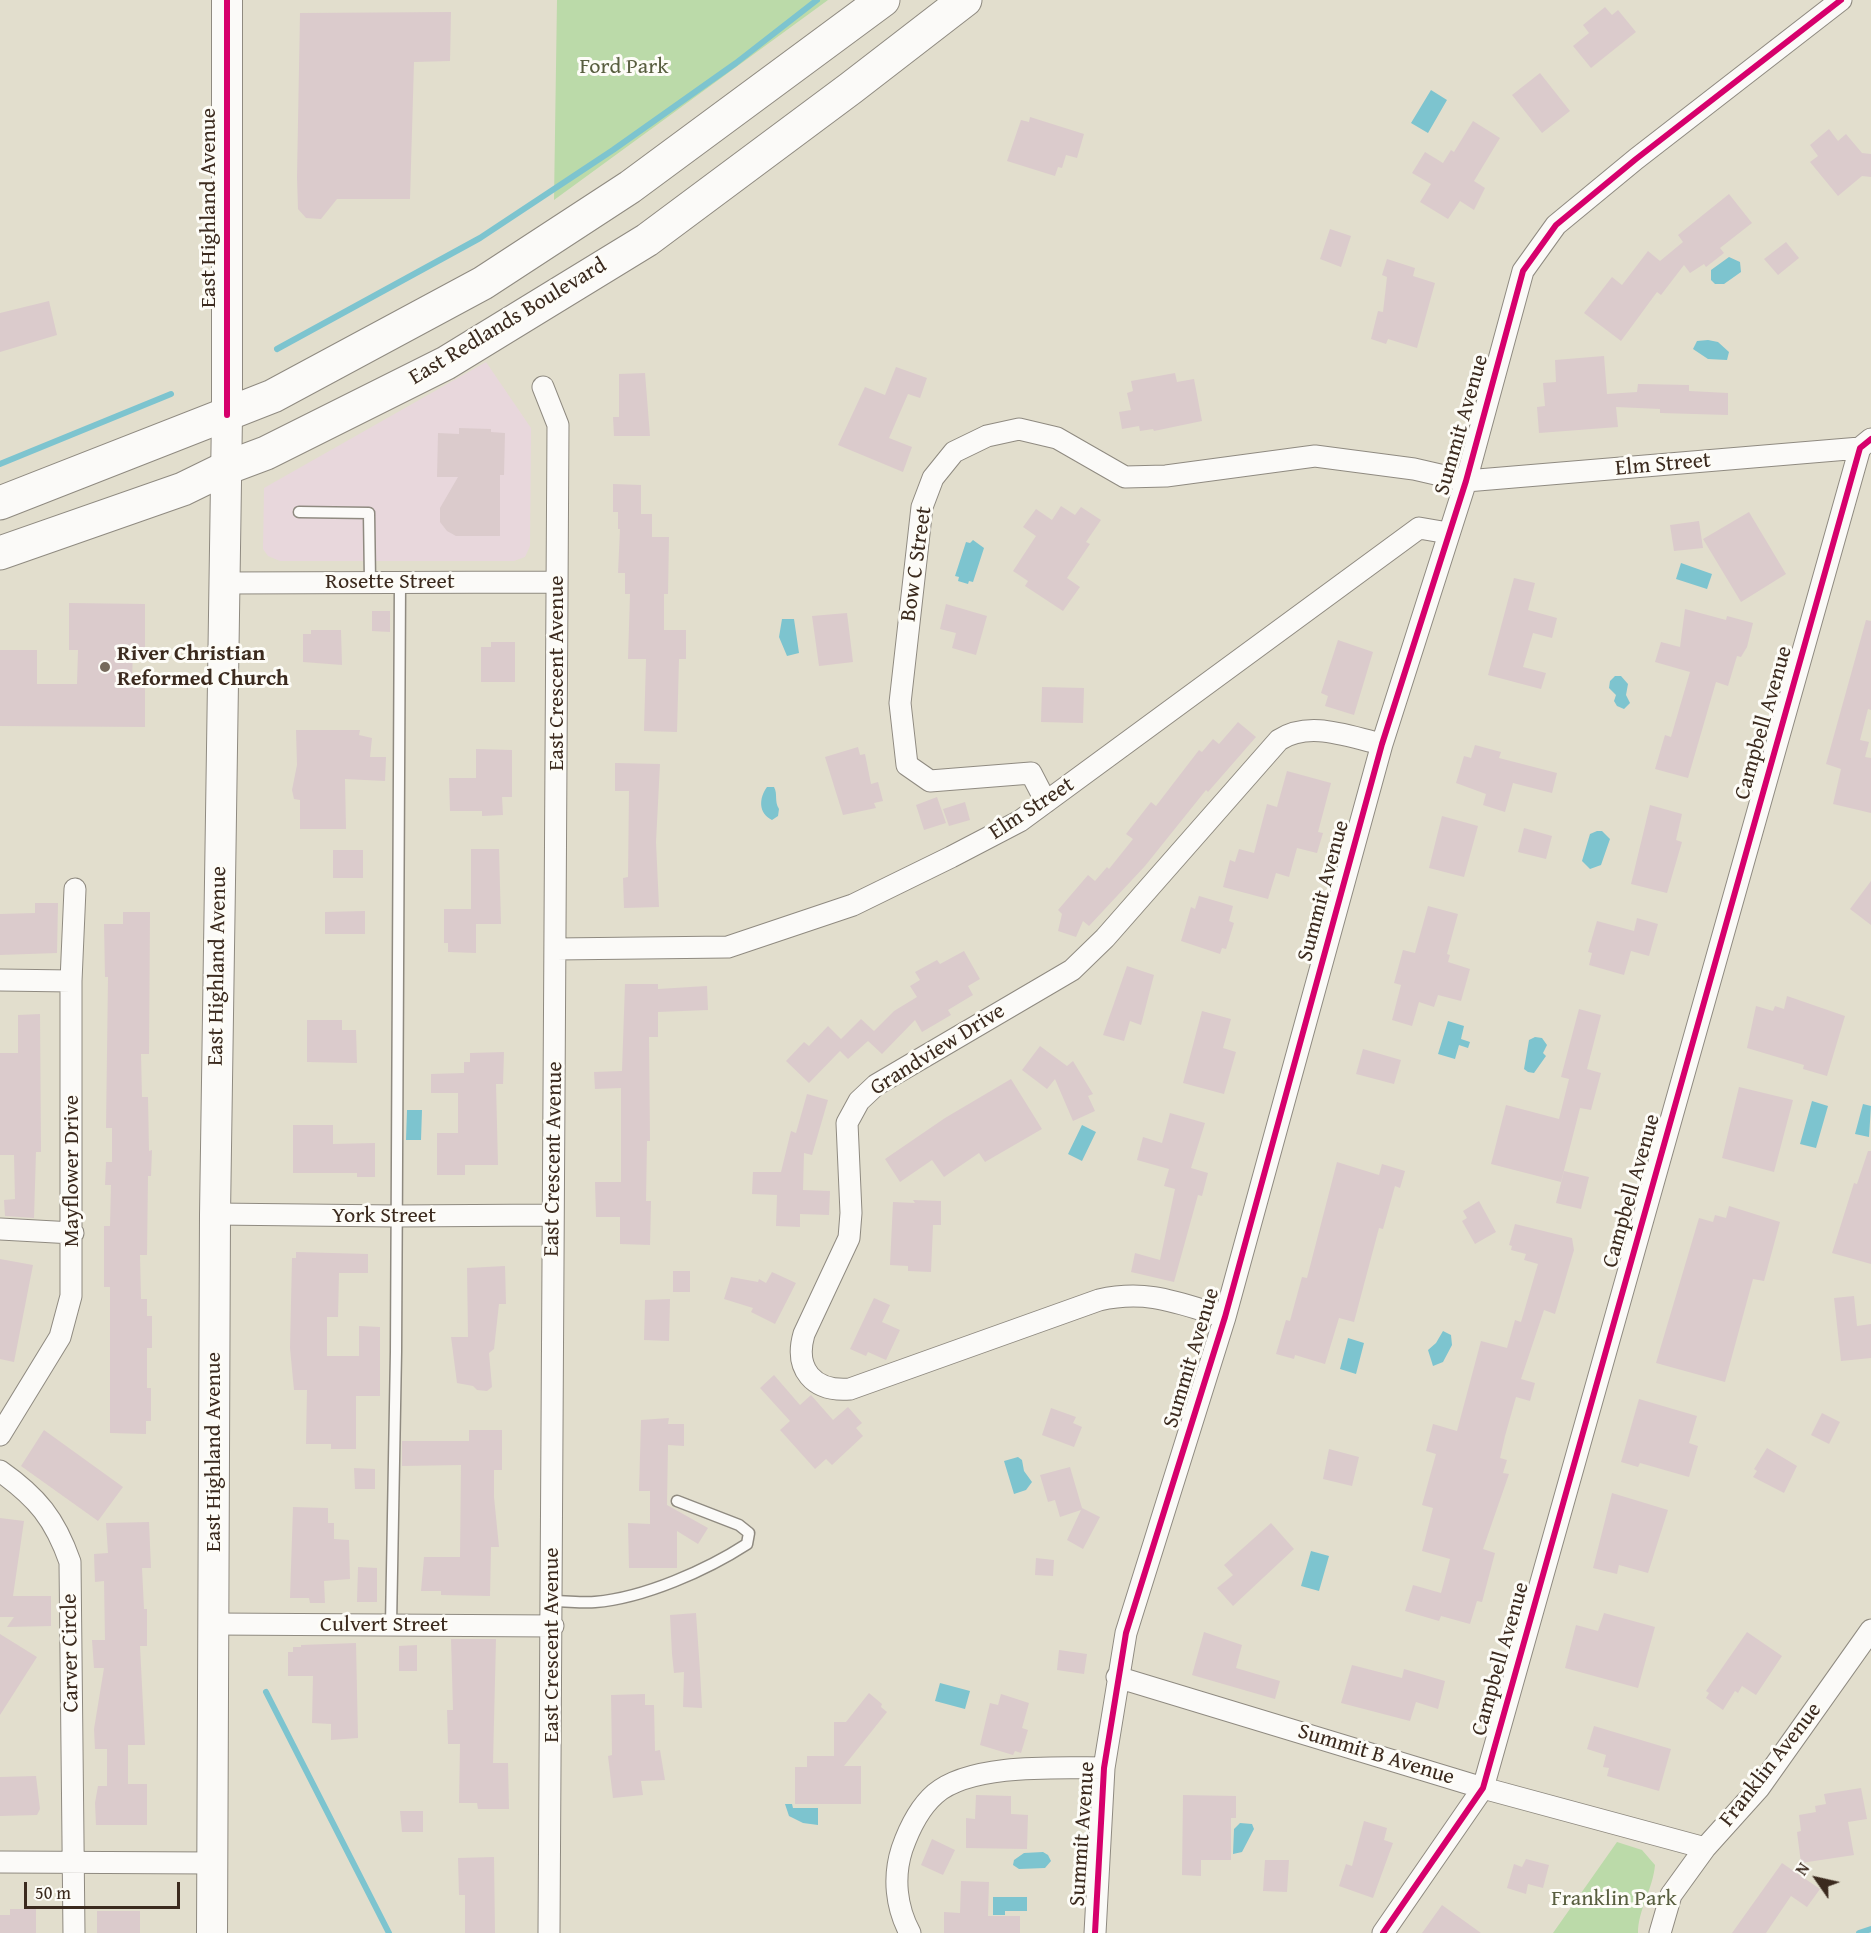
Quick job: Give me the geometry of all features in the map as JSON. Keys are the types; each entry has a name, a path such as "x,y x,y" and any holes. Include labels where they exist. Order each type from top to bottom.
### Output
{"main road":[{"name":"East Redlands Boulevard","path":"0,503 273,396 483,284 630,187 883,0"},
{"name":"East Redlands Boulevard","path":"0,553 183,489 226,468 266,453 446,363 647,240 965,0"}],"street":[{"name":"East Highland Avenue","path":"212,1933 215,1214 227,415 226,0"},
{"name":"Summit Avenue","path":"1095,1933 1104,1767 1126,1633 1225,1317 1382,744 1448,532 1466,482 1523,271 1556,225 1636,159 1841,0"},
{"name":"East Crescent Avenue","path":"543,387 558,425 553,1626 549,1933"},
{"name":"Bow C Street","path":"1046,802 1031,773 930,781 907,765 900,703 922,507 933,478 954,452 987,436 1019,429 1057,438 1125,477 1166,476 1315,456 1414,468 1466,482"},
{"name":"Elm Street","path":"1466,482 1865,444"},
{"name":"Campbell Avenue","path":"1383,1933 1483,1788 1865,444"},
{"name":"Elm Street","path":"556,949 728,947 853,905 1010,826 1046,802 1419,528 1448,532"},
{"name":"Rosette Street","path":"224,583 557,582"},
{"name":"Grandview Drive","path":"1225,1317 1149,1295 1125,1294 1088,1304 865,1384 838,1390 818,1384 801,1361 800,1350 804,1334 849,1238 851,1213 846,1123 858,1101 876,1085 1072,970 1105,938 1279,740 1290,733 1305,729 1382,744"},
{"name":"Mayflower Drive","path":"0,1435 64,1326 71,1296 73,1233 71,981 75,889"},
{"path":"0,980 71,981"},
{"name":"York Street","path":"215,1214 553,1215"},
{"path":"0,1229 73,1233"},
{"name":"Carver Circle","path":"0,1471 28,1491 42,1507 59,1534 70,1562 74,1933"},
{"name":"Culvert Street","path":"214,1624 553,1626"},
{"name":"Franklin Avenue","path":"1660,1933 1671,1895 1705,1848 1759,1788 1871,1630"},
{"name":"Summit B Avenue","path":"1117,1677 1483,1788 1705,1848"},
{"path":"909,1933 898,1900 900,1855 914,1822 936,1793 954,1784 992,1772 1014,1769 1104,1767"},
{"path":"0,1862 213,1863"}],"lane":[{"path":"299,512 369,513 370,581"},
{"path":"391,1625 400,582"},
{"path":"553,1601 596,1602 643,1592 723,1559 747,1544 749,1533 739,1525 677,1501"}],"shaded area":[{"path":"486,362 531,428 530,546 525,557 514,561 280,561 268,556 263,549 264,488"}],"green space":[{"name":"Ford Park","path":"557,0 828,0 554,200"},
{"name":"Franklin Park","path":"1617,1842 1642,1850 1655,1865 1652,1883 1640,1916 1638,1933 1553,1933"}],"water":[{"path":"1431,90 1447,100 1428,133 1411,123"},
{"path":"1729,257 1740,262 1741,272 1724,284 1715,284 1711,280 1711,270"},
{"path":"1697,341 1718,342 1729,352 1727,360 1708,359 1693,349"},
{"path":"973,540 984,548 973,582 969,581 968,584 958,581 959,577 955,576 966,542 970,543"},
{"path":"1681,563 1712,574 1707,589 1676,579"},
{"path":"782,619 794,619 799,653 787,656 779,637"},
{"path":"1615,676 1621,676 1628,684 1626,695 1630,703 1624,709 1617,706 1614,701 1616,695 1609,688 1610,681"},
{"path":"767,787 774,787 779,809 778,816 772,820 764,813 761,805 762,796"},
{"path":"1602,831 1610,839 1601,865 1590,869 1582,861 1590,834"},
{"path":"1448,1021 1464,1026 1461,1039 1470,1042 1468,1048 1459,1045 1455,1059 1438,1054"},
{"path":"1535,1037 1542,1038 1547,1045 1543,1053 1546,1056 1534,1073 1524,1069 1529,1040"},
{"path":"1812,1101 1828,1106 1816,1148 1800,1144"},
{"path":"1863,1104 1871,1106 1869,1137 1855,1134"},
{"path":"407,1110 422,1110 421,1140 406,1140"},
{"path":"1082,1125 1096,1132 1082,1161 1068,1154"},
{"path":"1443,1331 1451,1335 1452,1345 1443,1362 1433,1366 1428,1350 1436,1343"},
{"path":"1348,1338 1364,1343 1356,1374 1340,1369"},
{"path":"1018,1457 1022,1460 1024,1471 1032,1482 1026,1490 1014,1494 1004,1461"},
{"path":"1311,1551 1329,1556 1319,1591 1301,1586"},
{"path":"940,1683 970,1691 965,1709 935,1701"},
{"path":"785,1804 792,1804 793,1808 818,1808 818,1825 803,1823 789,1816"},
{"path":"1240,1823 1252,1824 1254,1829 1242,1852 1233,1854 1234,1829"},
{"path":"1043,1852 1051,1861 1045,1868 1019,1869 1013,1865 1014,1860 1024,1853"},
{"path":"993,1897 1027,1897 1027,1911 1005,1911 1005,1915 993,1915"}],"building":[{"path":"1605,7 1612,15 1618,10 1636,32 1591,68 1573,46 1589,33 1583,25"},
{"path":"451,12 450,61 414,62 410,199 337,199 321,219 306,218 298,209 297,177 300,13"},
{"path":"1540,73 1570,111 1542,133 1512,95"},
{"path":"1030,117 1084,134 1077,158 1066,155 1062,168 1058,167 1055,176 1007,161 1021,120 1029,122"},
{"path":"1473,121 1500,138 1474,181 1485,188 1474,210 1460,201 1448,219 1420,202 1431,184 1412,173 1425,152 1443,163 1451,150 1454,152"},
{"path":"1829,129 1838,141 1846,134 1862,153 1871,154 1871,177 1862,176 1838,196 1810,162 1818,156 1810,145"},
{"path":"1729,194 1752,223 1720,248 1724,253 1706,267 1704,264 1690,273 1684,265 1661,295 1657,292 1621,341 1584,313 1612,277 1622,285 1648,251 1660,261 1683,242 1678,235"},
{"path":"1330,229 1351,236 1341,267 1320,259"},
{"path":"1786,242 1799,258 1778,275 1764,259"},
{"path":"1387,259 1415,268 1413,276 1435,283 1417,348 1388,339 1386,344 1371,339 1378,311 1383,312 1387,277 1382,275"},
{"path":"49,301 57,335 0,352 0,313"},
{"path":"1604,356 1607,394 1637,392 1638,384 1689,385 1689,391 1728,393 1728,415 1660,413 1660,409 1616,407 1618,427 1539,433 1537,407 1545,406 1543,383 1556,382 1555,360"},
{"path":"896,367 927,378 920,398 908,394 889,438 912,447 903,472 838,445 865,387 885,395"},
{"path":"645,373 650,436 614,436 613,417 619,417 619,374"},
{"path":"1175,373 1177,382 1194,379 1202,421 1154,431 1153,429 1140,431 1139,426 1122,429 1119,412 1131,410 1127,393 1133,391 1131,381"},
{"path":"459,428 491,429 491,432 505,433 504,475 500,475 500,536 456,536 447,531 440,522 440,508 458,477 437,477 438,433 459,434"},
{"path":"613,484 641,485 641,514 652,514 652,537 669,537 668,594 664,594 664,630 686,630 686,659 679,659 677,732 644,731 646,659 628,659 630,594 625,594 625,573 618,573 620,529 618,529 618,512 613,512"},
{"path":"1061,506 1075,515 1081,507 1101,520 1086,542 1090,544 1067,578 1080,587 1063,611 1025,586 1028,581 1013,571 1036,536 1023,527 1036,509 1052,520"},
{"path":"1749,512 1786,574 1741,602 1703,539"},
{"path":"1699,521 1703,548 1674,551 1670,525"},
{"path":"1514,578 1535,583 1528,610 1557,618 1552,638 1533,633 1523,667 1546,673 1541,689 1488,675"},
{"name":"River Christian Reformed Church","path":"69,603 145,604 145,649 133,649 132,683 145,683 145,727 0,726 0,650 37,650 37,684 77,684 78,650 69,650"},
{"path":"946,604 987,616 976,655 952,648 956,633 940,629"},
{"path":"1685,609 1726,620 1727,616 1753,623 1747,647 1741,657 1737,656 1728,686 1716,682 1688,778 1655,769 1665,735 1671,737 1690,672 1655,662 1661,642 1680,647"},
{"path":"372,611 390,611 390,632 372,631"},
{"path":"847,613 853,662 819,666 812,616"},
{"path":"1866,620 1871,621 1871,710 1868,709 1860,740 1869,742 1865,757 1871,758 1871,813 1833,804 1841,769 1826,764"},
{"path":"311,630 341,630 342,665 303,662 303,634 311,634"},
{"path":"1338,640 1373,652 1354,715 1325,706 1328,696 1321,693"},
{"path":"491,642 515,642 515,682 481,682 481,647 491,647"},
{"path":"1042,687 1084,688 1083,723 1041,722"},
{"path":"1238,722 1256,737 1208,792 1206,790 1145,866 1089,926 1083,921 1076,937 1058,931 1062,914 1058,910 1088,875 1095,881 1107,867 1109,869 1133,839 1126,834 1151,802 1156,806 1199,750 1202,752 1213,739 1219,744"},
{"path":"296,730 360,730 359,735 372,738 370,757 386,757 385,781 345,779 346,829 300,829 300,800 294,799 292,790 297,765"},
{"path":"1475,745 1501,752 1499,758 1557,773 1552,793 1513,783 1505,812 1483,805 1486,794 1456,783 1464,756 1471,758"},
{"path":"858,747 860,755 865,754 871,784 878,782 883,801 874,803 876,808 843,815 825,757"},
{"path":"476,749 512,750 512,797 502,797 503,815 482,816 482,811 450,811 449,778 476,778"},
{"path":"615,763 660,764 656,842 659,907 624,908 623,878 628,877 629,791 615,791"},
{"path":"1287,771 1331,783 1318,832 1323,833 1317,853 1297,848 1289,877 1276,873 1268,899 1223,887 1230,860 1235,862 1239,849 1254,853 1267,804 1277,807"},
{"path":"937,797 946,823 924,830 916,805"},
{"path":"965,802 970,820 949,826 943,809"},
{"path":"1650,805 1682,814 1676,840 1682,842 1667,893 1631,884"},
{"path":"1442,816 1478,826 1464,877 1429,868"},
{"path":"1524,828 1552,836 1546,859 1518,852"},
{"path":"471,849 499,849 501,924 476,924 476,953 448,952 448,943 444,943 444,909 471,909"},
{"path":"333,850 363,850 363,878 333,878"},
{"path":"1871,881 1871,925 1850,909"},
{"path":"1199,896 1233,906 1229,921 1234,923 1226,949 1222,948 1220,954 1181,941 1191,907 1195,909"},
{"path":"35,903 58,903 57,953 0,955 0,914 35,913"},
{"path":"1428,906 1458,914 1447,954 1450,955 1448,962 1470,969 1461,1001 1438,995 1434,1007 1419,1002 1412,1026 1392,1020 1401,985 1394,983 1403,950 1415,953"},
{"path":"365,911 365,934 325,934 325,912"},
{"path":"123,912 150,912 149,1054 141,1054 142,1097 148,1097 149,1151 152,1150 151,1176 148,1176 147,1255 140,1255 141,1299 147,1299 147,1316 152,1316 152,1348 147,1348 147,1388 151,1388 151,1421 146,1421 146,1434 110,1433 110,1287 104,1287 104,1226 110,1226 111,1185 105,1185 106,1162 112,1162 112,1128 106,1128 108,977 105,977 104,924 123,924"},
{"path":"1637,918 1658,924 1649,956 1631,951 1624,975 1589,965 1592,953 1588,952 1597,921 1634,931"},
{"path":"964,951 980,979 968,986 973,995 948,1010 951,1015 922,1032 915,1020 882,1054 868,1041 848,1059 840,1051 809,1083 786,1061 804,1042 809,1046 828,1026 841,1039 861,1019 874,1031 894,1011 917,997 910,986 920,980 915,972 937,960 940,964"},
{"path":"1127,966 1154,975 1141,1025 1130,1021 1124,1041 1103,1035"},
{"path":"625,984 658,984 658,989 707,986 708,1010 658,1012 658,1037 649,1037 650,1141 647,1141 646,1201 651,1201 650,1245 620,1244 620,1217 596,1217 595,1182 621,1182 621,1088 595,1089 594,1072 622,1071"},
{"path":"1787,996 1845,1016 1827,1076 1803,1069 1804,1065 1747,1048 1756,1006 1773,1011 1775,1006 1784,1009"},
{"path":"1579,1009 1601,1015 1587,1069 1601,1073 1591,1110 1580,1108 1561,1182 1491,1164 1506,1105 1559,1119 1569,1079 1561,1077"},
{"path":"1202,1011 1231,1019 1223,1048 1236,1052 1224,1094 1183,1083"},
{"path":"40,1014 41,1152 36,1152 34,1218 5,1216 4,1200 15,1199 14,1155 0,1155 0,1053 18,1053 18,1015"},
{"path":"307,1020 342,1020 342,1030 356,1030 357,1063 307,1062"},
{"path":"1040,1046 1067,1066 1073,1061 1093,1094 1088,1096 1095,1111 1073,1121 1055,1079 1047,1089 1022,1070"},
{"path":"1363,1049 1401,1060 1394,1084 1356,1074"},
{"path":"504,1052 503,1084 496,1084 498,1165 465,1165 465,1175 437,1175 437,1133 458,1133 458,1093 431,1093 431,1074 464,1073 464,1062 470,1062 470,1053"},
{"path":"1011,1079 1042,1129 985,1162 979,1153 944,1177 932,1160 900,1182 885,1159 945,1118"},
{"path":"1739,1087 1793,1100 1774,1172 1722,1158"},
{"path":"807,1094 828,1100 812,1155 804,1153 803,1190 830,1191 829,1215 800,1214 800,1227 776,1226 777,1195 752,1194 753,1172 781,1172 791,1131 796,1133"},
{"path":"1170,1113 1205,1123 1191,1168 1208,1173 1202,1196 1198,1195 1174,1282 1131,1272 1135,1253 1160,1260 1175,1189 1164,1186 1169,1169 1137,1160 1143,1137 1162,1143"},
{"path":"293,1125 333,1125 333,1144 375,1143 375,1177 357,1177 357,1173 293,1173"},
{"path":"1868,1151 1871,1151 1871,1264 1832,1253 1854,1183 1857,1184"},
{"path":"1337,1162 1379,1175 1382,1164 1405,1171 1400,1188 1395,1186 1383,1229 1379,1228 1354,1322 1339,1318 1325,1364 1295,1355 1294,1359 1276,1354 1286,1320 1290,1321 1302,1277 1307,1278"},
{"path":"1564,1171 1589,1177 1581,1209 1556,1203"},
{"path":"913,1200 941,1201 941,1225 933,1225 931,1272 908,1271 908,1266 890,1265 893,1202 915,1203"},
{"path":"1479,1201 1496,1232 1475,1244 1462,1221 1467,1218 1463,1211"},
{"path":"1729,1206 1780,1222 1764,1281 1753,1279 1725,1382 1656,1363 1699,1218 1713,1222 1715,1215 1726,1218"},
{"path":"1515,1224 1572,1238 1574,1250 1555,1314 1544,1310 1521,1379 1535,1383 1530,1401 1516,1397 1505,1436 1500,1458 1507,1460 1503,1473 1509,1474 1483,1549 1495,1553 1482,1602 1477,1601 1470,1624 1441,1616 1439,1621 1405,1611 1413,1585 1441,1593 1450,1559 1422,1551 1433,1508 1422,1505 1436,1454 1426,1451 1433,1424 1457,1431 1481,1341 1507,1348 1515,1320 1521,1322 1538,1264 1524,1260 1526,1254 1511,1250 1512,1246 1509,1245"},
{"path":"296,1252 368,1254 368,1273 339,1273 338,1317 327,1317 327,1356 359,1356 359,1326 380,1327 380,1396 356,1396 356,1449 331,1449 331,1444 306,1444 307,1390 294,1390 290,1348 292,1258 296,1258"},
{"path":"0,1259 33,1265 14,1362 0,1359"},
{"path":"505,1266 506,1304 499,1304 494,1349 489,1353 492,1387 487,1391 477,1390 473,1386 457,1383 451,1337 468,1337 467,1268"},
{"path":"673,1271 690,1271 690,1292 673,1292"},
{"path":"772,1272 796,1283 775,1324 751,1312 753,1308 724,1299 731,1277 758,1282 759,1279 766,1283"},
{"path":"1854,1296 1857,1326 1871,1324 1871,1358 1841,1361 1834,1298"},
{"path":"874,1298 890,1305 882,1322 900,1330 886,1360 868,1352 866,1356 850,1349"},
{"path":"670,1299 669,1341 644,1340 645,1300"},
{"path":"774,1375 800,1405 811,1395 833,1420 848,1407 862,1423 856,1428 863,1436 832,1465 826,1459 815,1469 780,1430 790,1421 760,1388"},
{"path":"1639,1399 1697,1416 1689,1443 1698,1446 1689,1477 1640,1463 1638,1467 1621,1462"},
{"path":"1051,1408 1076,1417 1073,1423 1082,1427 1074,1447 1042,1435"},
{"path":"1822,1413 1840,1422 1829,1444 1811,1435"},
{"path":"669,1418 668,1424 684,1424 684,1446 668,1445 667,1505 708,1528 698,1544 677,1531 677,1568 629,1568 628,1523 650,1524 650,1491 639,1491 641,1420"},
{"path":"44,1430 123,1487 98,1521 21,1466"},
{"path":"469,1430 502,1430 502,1470 494,1470 499,1547 491,1547 490,1596 441,1595 441,1591 421,1591 424,1557 460,1557 461,1465 402,1466 402,1441 469,1441"},
{"path":"1767,1448 1797,1466 1784,1493 1753,1477 1757,1471 1754,1469"},
{"path":"1329,1449 1359,1457 1352,1486 1323,1479"},
{"path":"1070,1467 1082,1508 1100,1517 1083,1549 1067,1540 1081,1510 1060,1517 1055,1500 1048,1502 1040,1475"},
{"path":"354,1468 375,1469 375,1489 355,1489"},
{"path":"1612,1493 1668,1510 1648,1573 1619,1565 1617,1574 1593,1568"},
{"path":"293,1507 328,1508 328,1523 334,1523 334,1539 349,1540 350,1579 324,1581 325,1603 310,1603 309,1598 290,1598"},
{"path":"0,1518 24,1521 13,1596 51,1596 51,1626 7,1627 14,1617 0,1617"},
{"path":"149,1522 151,1568 142,1568 144,1609 147,1609 147,1646 140,1646 145,1745 128,1745 128,1784 147,1784 147,1825 96,1825 95,1803 98,1786 107,1786 107,1749 95,1749 94,1729 104,1668 94,1668 92,1640 105,1640 104,1581 95,1582 94,1554 108,1553 106,1523"},
{"path":"1271,1523 1294,1549 1233,1606 1217,1588 1233,1575 1224,1565"},
{"path":"1036,1558 1054,1560 1053,1576 1035,1575"},
{"path":"358,1567 377,1568 377,1602 357,1602"},
{"path":"696,1613 702,1708 683,1707 684,1672 674,1673 672,1654 670,1615"},
{"path":"1604,1613 1655,1627 1638,1688 1565,1668 1576,1625 1598,1631"},
{"path":"1204,1632 1242,1645 1236,1668 1280,1681 1275,1699 1192,1675"},
{"path":"1747,1632 1782,1656 1756,1695 1742,1686 1738,1693 1735,1691 1723,1710 1706,1698 1709,1693 1706,1691"},
{"path":"0,1634 37,1657 0,1715"},
{"path":"451,1639 496,1639 493,1763 508,1763 509,1809 478,1809 477,1803 459,1803 460,1744 448,1744 447,1710 453,1710"},
{"path":"356,1643 358,1738 331,1740 331,1724 312,1723 313,1676 288,1676 288,1652 293,1652 293,1647 301,1647 301,1645"},
{"path":"417,1645 417,1671 399,1671 399,1646"},
{"path":"1059,1650 1087,1654 1084,1674 1057,1670"},
{"path":"1352,1665 1402,1678 1404,1669 1445,1681 1438,1709 1416,1702 1410,1721 1341,1703"},
{"path":"869,1693 882,1704 881,1707 887,1712 844,1766 861,1766 861,1804 795,1804 795,1767 807,1767 807,1756 834,1756 834,1722 846,1722"},
{"path":"645,1694 645,1705 654,1705 655,1751 660,1750 665,1780 641,1781 643,1795 613,1798 608,1756 612,1755 611,1695"},
{"path":"1001,1694 1029,1703 1022,1728 1028,1730 1021,1753 1015,1751 1013,1755 980,1745 990,1703 998,1705"},
{"path":"1594,1726 1671,1749 1659,1791 1607,1776 1609,1768 1603,1767 1606,1755 1587,1749"},
{"path":"36,1776 40,1809 37,1815 0,1816 0,1777"},
{"path":"1861,1788 1867,1819 1848,1822 1854,1855 1801,1863 1797,1832 1801,1831 1799,1815 1816,1812 1815,1806 1826,1804 1824,1794"},
{"path":"976,1795 1011,1796 1011,1814 1028,1815 1027,1849 966,1848 966,1818 975,1819"},
{"path":"1183,1795 1236,1796 1236,1818 1231,1818 1231,1860 1201,1860 1201,1876 1182,1875"},
{"path":"400,1811 423,1811 423,1832 402,1832"},
{"path":"1364,1821 1387,1828 1384,1840 1393,1843 1373,1898 1339,1886 1346,1864 1352,1866"},
{"path":"932,1839 955,1850 943,1875 921,1865"},
{"path":"494,1857 495,1933 465,1933 465,1895 459,1895 458,1858"},
{"path":"1526,1859 1549,1865 1543,1888 1528,1884 1526,1894 1507,1888 1514,1864 1522,1867"},
{"path":"1265,1860 1289,1860 1287,1892 1263,1891"},
{"path":"1782,1863 1820,1889 1807,1907 1791,1896 1766,1933 1732,1933"},
{"path":"961,1881 989,1882 988,1916 1020,1916 1020,1933 944,1933 944,1912 960,1913"},
{"path":"1442,1905 1481,1933 1422,1933"},
{"path":"10,1909 36,1909 36,1933 0,1933 0,1915 10,1915"},
{"path":"97,1911 140,1911 140,1933 97,1933"}],"waterway":[{"path":"277,349 480,238 613,150 736,63 817,0"},
{"path":"0,464 171,394"},
{"path":"266,1692 389,1933"},
{"path":"1859,1933 1871,1929"}],"cycle path":[{"path":"227,0 227,415"},
{"path":"1095,1933 1104,1768 1126,1633 1225,1317 1382,744 1466,481 1523,271 1556,225 1636,159 1841,0"},
{"path":"1383,1933 1483,1788 1860,448 1871,439"}],"place":[{"name":"River Christian Reformed Church","path":"105,667"}]}
